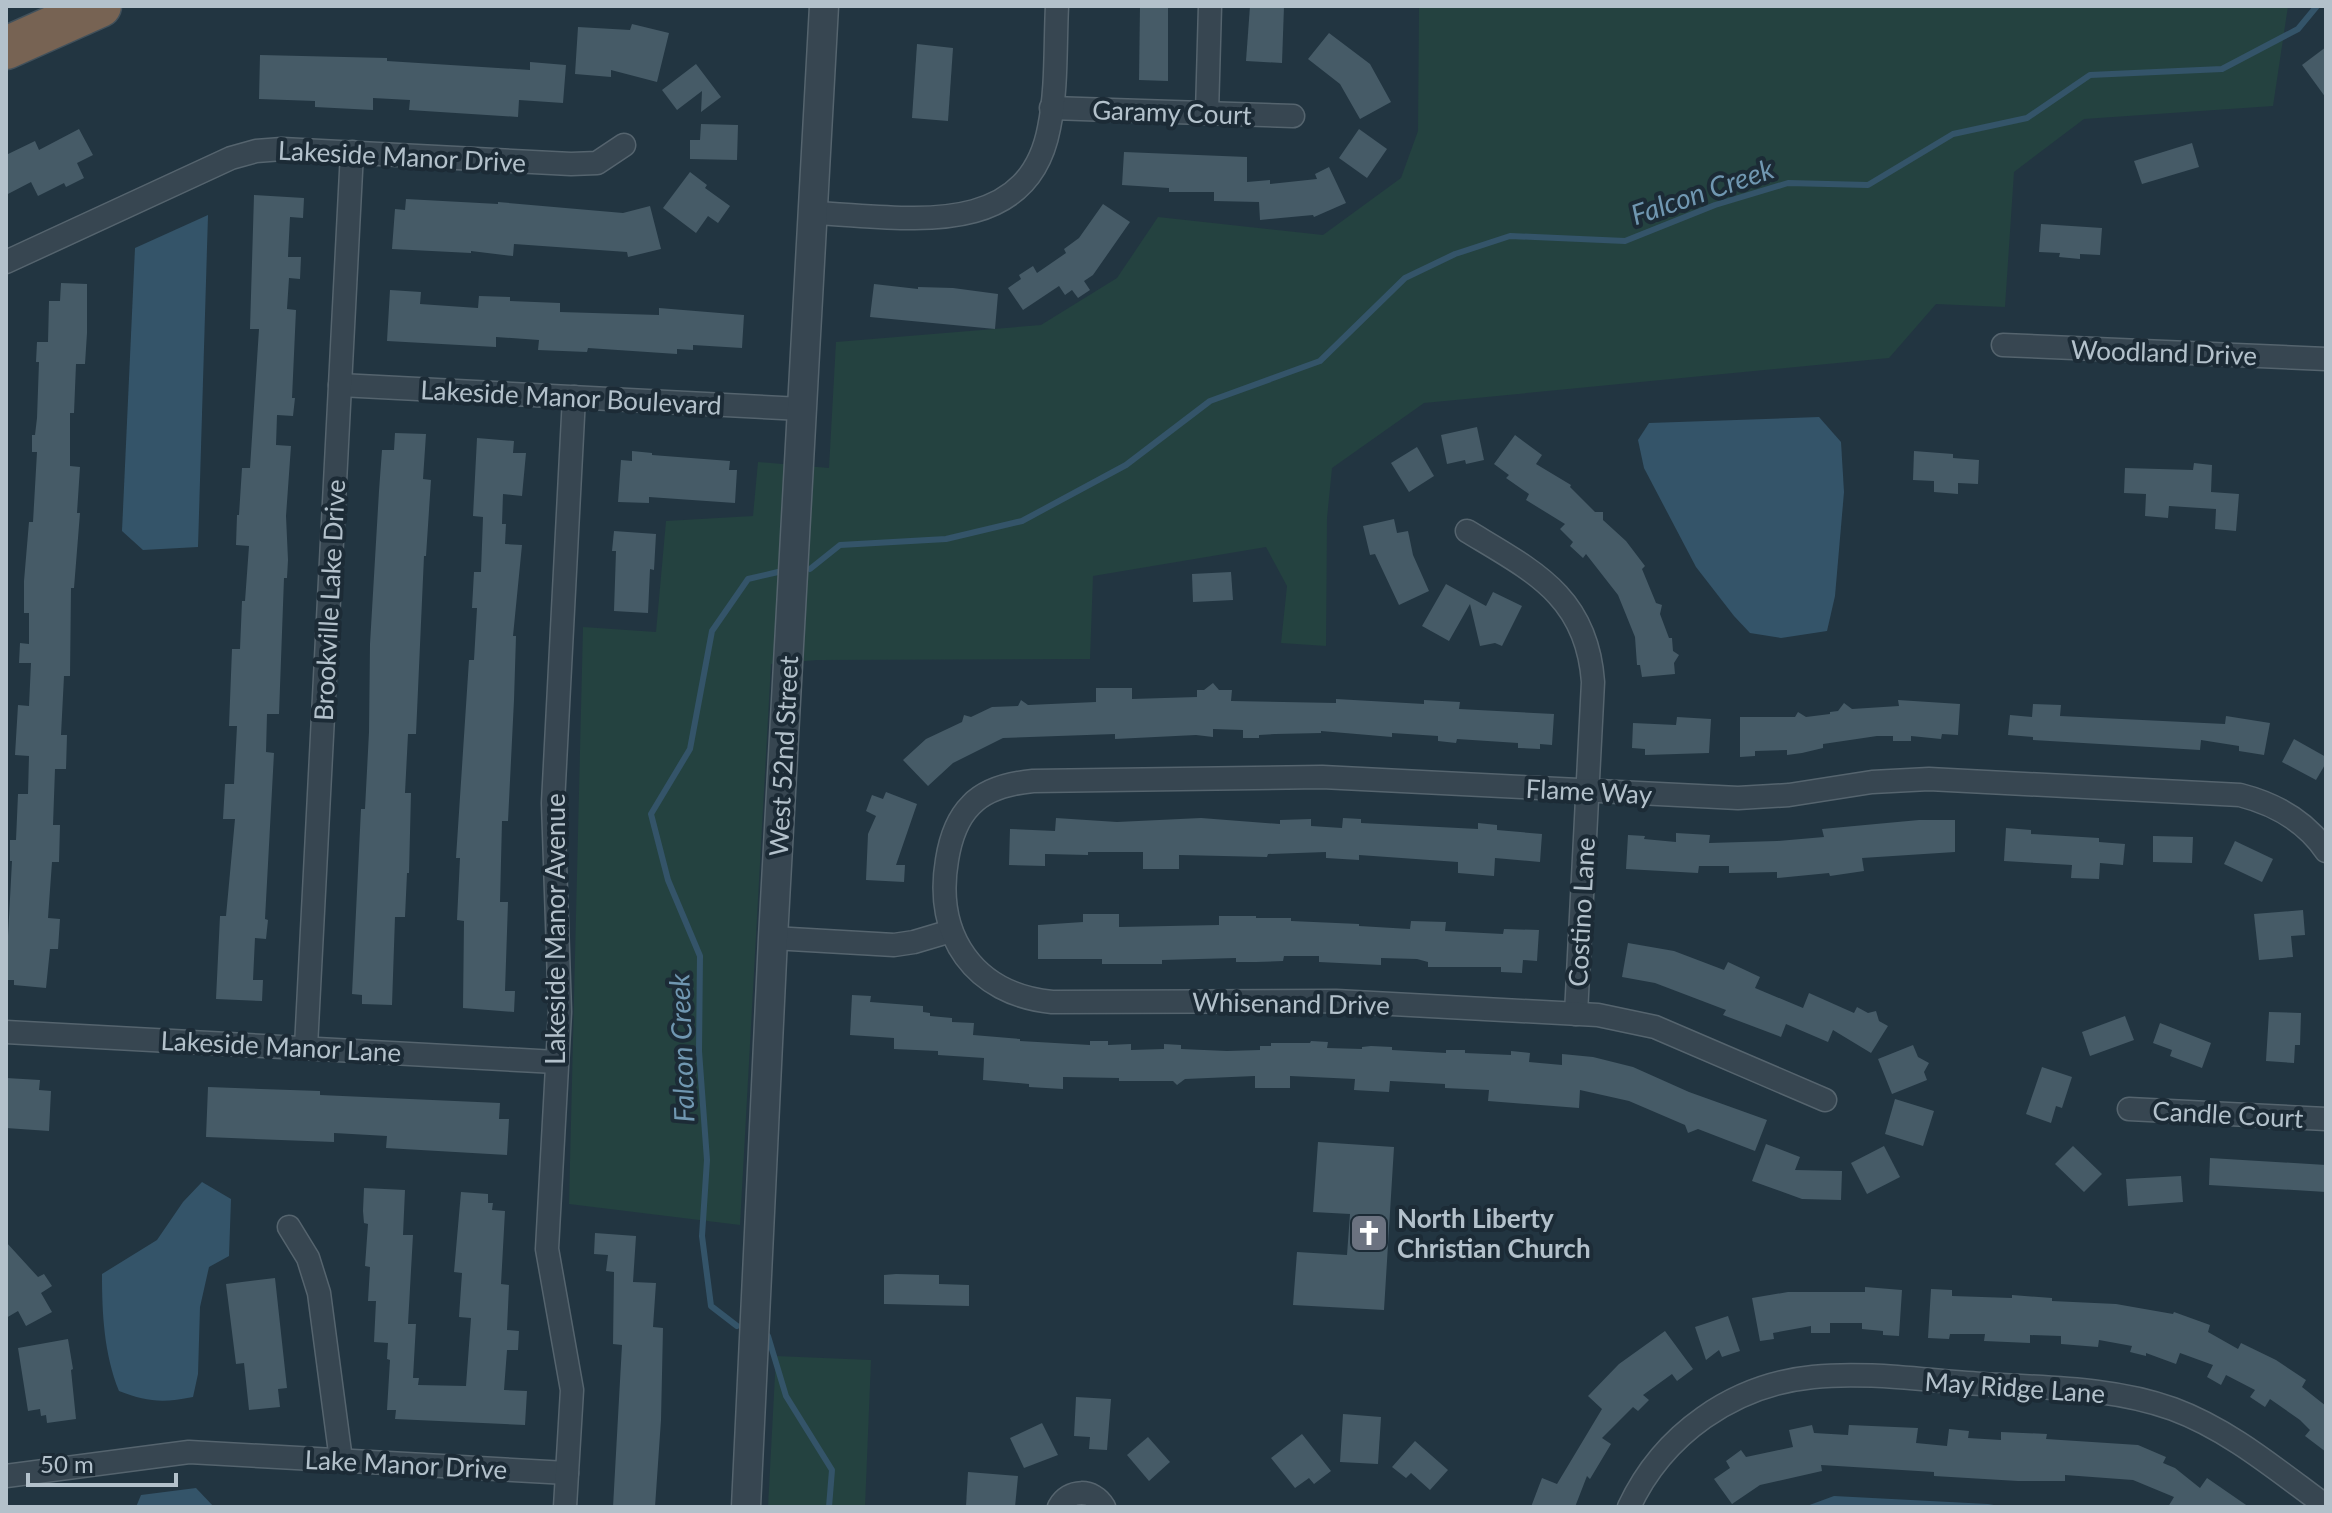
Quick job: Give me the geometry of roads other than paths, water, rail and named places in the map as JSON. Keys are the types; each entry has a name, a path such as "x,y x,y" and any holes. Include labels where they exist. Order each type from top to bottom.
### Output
{"highway":[{"path":"6,48 100,6"}],"street":[{"name":"West 52nd Street","path":"746,1507 773,938 824,6"},
{"path":"813,213 938,218 962,216 987,209 1018,188 1034,169 1049,130 1057,6"},
{"path":"1207,113 1210,6"},
{"name":"Garamy Court","path":"1051,108 1293,116"},
{"name":"Lakeside Manor Drive","path":"6,262 241,154 272,149 571,164 597,163 624,145"},
{"name":"Brookville Lake Drive","path":"306,1047 352,152"},
{"name":"Woodland Drive","path":"2003,345 2326,359"},
{"name":"Lakeside Manor Boulevard","path":"340,385 802,409"},
{"name":"Lakeside Manor Avenue","path":"565,1507 572,1390 547,1249 560,1012 553,803 574,397"},
{"name":"Costino Lane","path":"1467,531 1543,579 1561,596 1577,619 1588,650 1593,682 1576,1014"},
{"name":"Flame Way","path":"951,931 943,894 946,861 953,836 972,804 991,792 1033,781 1322,777 1748,798 1872,782 1929,779 2231,794 2267,803 2291,816 2326,851"},
{"path":"773,938 894,945 951,931"},
{"name":"Whisenand Drive","path":"951,931 980,974 1011,994 1039,1001 1307,1001 1576,1014 1620,1019 1655,1027 1825,1100"},
{"name":"Lakeside Manor Lane","path":"6,1032 556,1062"},
{"name":"Candle Court","path":"2129,1109 2326,1119"},
{"path":"289,1227 308,1258 321,1304 341,1460"},
{"name":"May Ridge Lane","path":"1629,1507 1660,1457 1685,1431 1723,1405 1748,1393 1784,1382 1820,1376 2110,1393 2174,1409 2232,1439 2326,1506"},
{"name":"Lake Manor Drive","path":"6,1476 189,1452 567,1473"},
{"path":"1059,1507 1072,1494 1083,1492 1096,1497 1104,1507"}],"water":[{"path":"208,215 198,547 143,550 122,531 135,248"},
{"path":"1819,417 1841,442 1844,492 1835,596 1827,631 1781,638 1750,633 1696,567 1644,468 1638,440 1649,423"},
{"path":"202,1182 231,1199 229,1256 209,1267 200,1307 198,1374 193,1397 155,1400 119,1391 105,1333 102,1274 157,1240 183,1202"},
{"path":"196,1488 214,1507 136,1507 141,1495"},
{"path":"1834,1496 1988,1504 2006,1507 1804,1507"}],"waterway":[{"name":"Falcon Creek","path":"810,569 840,545 946,539 1022,521 1126,465 1210,401 1320,361 1405,278 1455,254 1510,236 1625,241 1715,205 1788,183 1868,185 1953,134 2027,118 2090,75 2222,69 2298,29 2317,6"},
{"name":"Falcon Creek","path":"737,1326 711,1306 702,1236 707,1160 699,1051 700,956 668,880 651,814 690,749 712,631 748,579 778,572"},
{"name":"Falcon Creek","path":"768,1336 786,1396 832,1470 829,1507"}],"place":[{"name":"North Liberty Christian Church","path":"1369,1233"}]}
